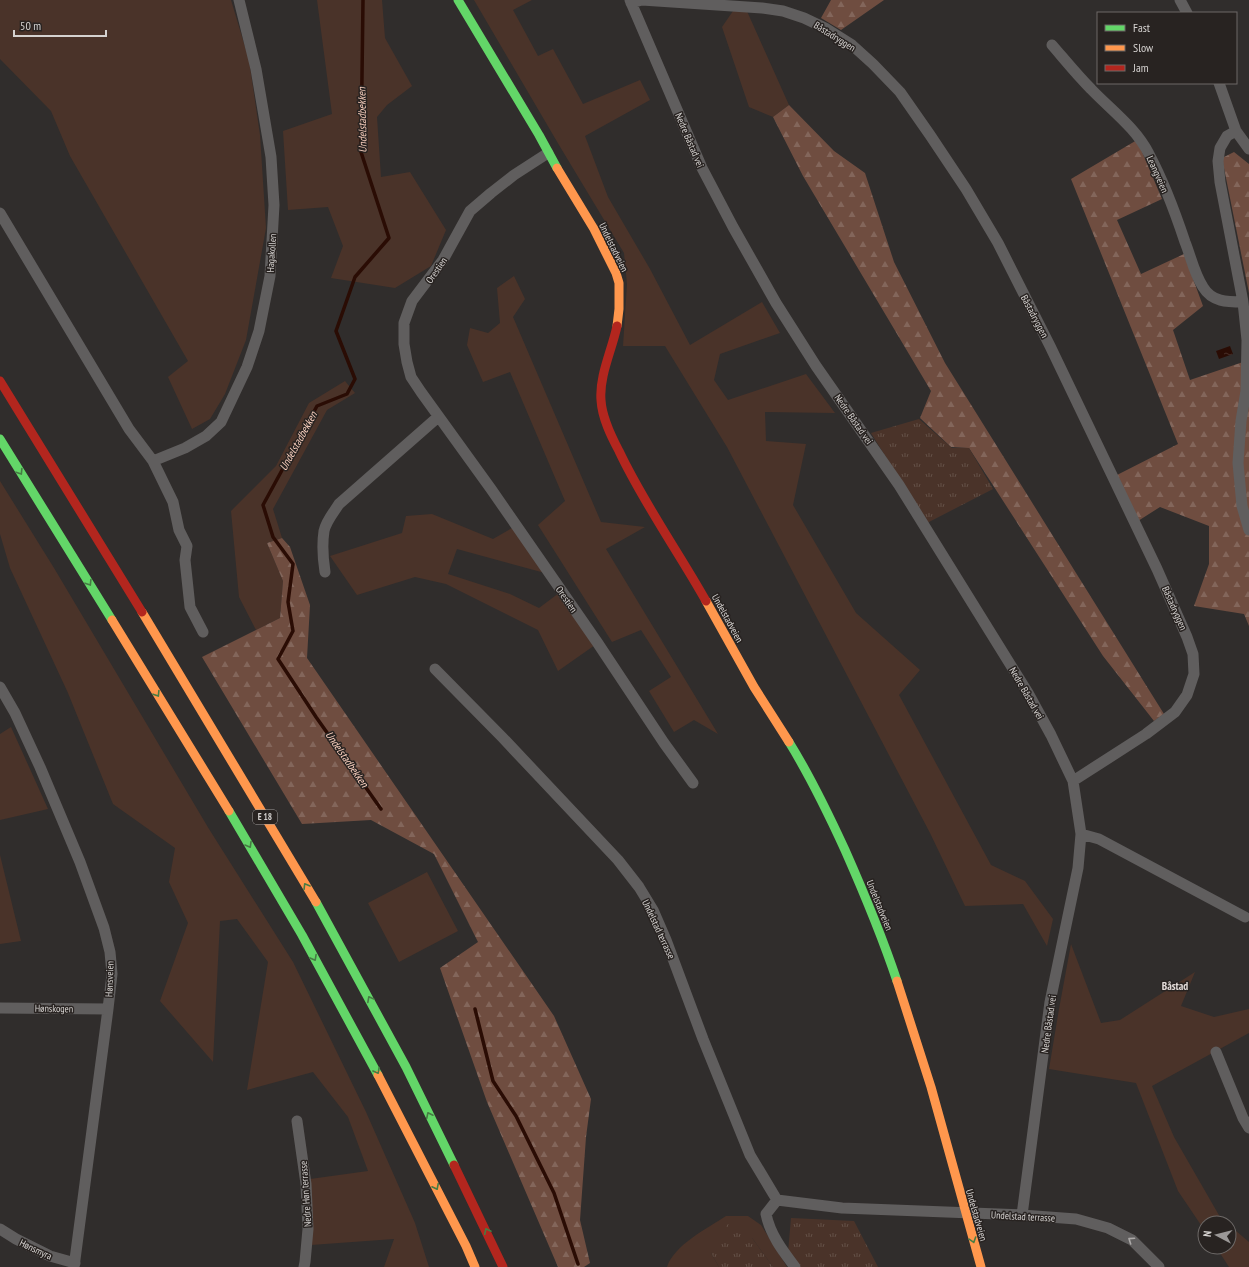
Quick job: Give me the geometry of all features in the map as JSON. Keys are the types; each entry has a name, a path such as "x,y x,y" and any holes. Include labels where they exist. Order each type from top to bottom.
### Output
{"main road":[{"name":"Undelstadveien","path":"458,0 598,236 611,262 619,284 620,307 616,333 602,377 600,394 603,417 618,451 710,607 749,678 793,750 846,852 875,923 916,1038 965,1213 982,1267"},
{"name":"E 18","path":"0,381 326,918 406,1067 486,1229 503,1267"},
{"name":"E 18","path":"0,439 225,805 302,935 381,1079 466,1246 475,1267"}],"street":[{"name":"Hagakollen","path":"153,461 185,448 206,436 221,422 247,367 261,324 270,276 274,205 270,157 258,85 239,0"},
{"name":"Båstadryggen","path":"630,1 642,0 762,8 783,12 804,18 825,28 852,45 900,92 966,189 998,243 1050,346 1157,569 1193,654 1194,674 1186,695 1175,712 1146,734 1073,781"},
{"path":"1180,0 1186,12"},
{"name":"Nedre Båstad vei","path":"630,1 702,168 765,282 816,366 899,485 1024,687 1051,735 1073,781 1080,834 1078,868 1050,1002 1022,1215"},
{"name":"Leangveien","path":"1052,45 1091,89 1135,133 1149,154 1203,288 1212,298 1224,302 1243,302"},
{"path":"1219,84 1236,131 1249,149"},
{"path":"1236,131 1227,136 1220,148 1218,161 1220,182 1243,302 1247,340 1246,391 1241,421 1238,463 1241,502 1249,530"},
{"name":"Orestien","path":"548,153 514,175 470,211 443,260 412,301 404,324 406,362 412,377 438,417 495,495 597,642 664,743 693,783"},
{"path":"0,213 129,429 153,461 173,502 179,530 187,546 185,560 190,607 202,632"},
{"path":"325,572 323,556 324,530 339,504 438,417"},
{"name":"Undelstad terrasse","path":"435,669 502,737 618,860 639,888 653,910 666,940 703,1039 750,1155 777,1200 842,1208 1022,1215 1076,1219 1108,1228 1132,1240 1158,1267"},
{"name":"Hønsveien","path":"0,687 15,713 40,767 80,862 104,928 110,952 112,974 108,1009 74,1265"},
{"path":"1080,834 1099,839 1245,917"},
{"name":"Hønskogen","path":"0,1008 108,1009"},
{"path":"1216,1052 1243,1118 1249,1128"},
{"name":"Nedre Høn terrasse","path":"297,1121 306,1184 308,1229 304,1267"},
{"path":"777,1200 766,1214 768,1222 776,1240 795,1267"},
{"name":"Hønsmyra","path":"0,1229 50,1256 74,1265"}],"green space":[{"path":"0,0 231,0 249,60 260,135 266,228 246,340 225,394 210,419 192,429 168,377 188,361 70,156 51,111 0,59"},
{"path":"317,0 382,0 385,38 412,86 387,105 377,117 381,177 410,172 446,230 431,266 395,288 331,278 343,246 328,207 288,210 283,131 332,114"},
{"path":"474,0 532,0 513,10 538,56 553,49 583,104 640,80 650,100 585,136 608,197 650,269 690,345 762,302 780,333 720,354 714,380 728,400 806,374 835,413 765,412 766,441 806,444 793,505 856,613 920,670 899,695 991,865 1025,881 1053,919 1047,946 1023,904 965,906 930,833 727,447 665,346 623,346 627,284 624,253"},
{"path":"831,0 884,0 841,30 821,18"},
{"path":"746,9 789,105 773,117 749,107 722,27 733,11"},
{"path":"789,105 834,151 865,173 894,262 945,363 1164,714 1154,721 1103,656 969,448 951,447 920,418 931,391 803,176 773,117"},
{"path":"1137,140 1162,199 1117,220 1141,274 1184,254 1203,306 1173,330 1190,380 1249,360 1249,626 1244,614 1194,606 1209,564 1209,526 1160,507 1138,521 1115,476 1178,444 1071,179"},
{"path":"1234,152 1249,164 1249,293 1222,158"},
{"path":"514,276 525,299 513,317 601,522 645,527 606,549 718,734 694,720 674,732 649,691 671,677 641,630 612,642 538,525 565,501 510,372 483,382 467,345 470,328 488,333 500,323 497,288"},
{"path":"345,381 355,393 327,410 273,509 282,538 267,543 283,581 280,618 256,630 239,597 231,511 276,466 309,403"},
{"path":"919,419 952,448 969,448 993,489 927,523 871,433"},
{"path":"0,481 54,568 209,829 293,962 366,1112 415,1223 429,1267 384,1267 394,1239 311,1245 310,1179 368,1171 348,1117 313,1072 247,1090 268,962 237,919 220,921 213,1062 160,1001 188,923 169,882 175,848 113,804 68,693 10,568 0,534"},
{"path":"432,514 493,539 512,528 545,573 457,549 448,574 510,594 539,608 559,593 595,645 558,671 538,630 446,584 415,577 357,595 330,556 402,533 406,516"},
{"path":"282,538 290,547 310,605 307,658 554,1016 591,1099 586,1137 580,1220 590,1263 584,1267 558,1267 487,1102 440,968 478,942 434,854 371,820 302,824 202,657 280,618 283,581 267,543"},
{"path":"11,727 48,809 0,820 0,734"},
{"path":"0,855 21,941 0,944"},
{"path":"427,872 458,931 399,962 368,903"},
{"path":"1071,944 1101,1023 1120,1020 1195,972 1181,1006 1214,1017 1249,1009 1249,1033 1152,1086 1174,1137 1219,1215 1197,1215 1197,1219 1178,1191 1136,1083 1049,1069"},
{"path":"726,1216 748,1216 761,1225 787,1267 773,1267 752,1238 711,1253 719,1267 667,1267 671,1259 684,1244"},
{"path":"791,1218 854,1221 878,1267 800,1267 788,1253"},
{"path":"729,1222 752,1238 773,1267 719,1267 711,1253"},
{"path":"1237,1232 1249,1242 1249,1267 1229,1267 1221,1255 1237,1255"}],"water":[{"path":"1230,346 1233,354 1219,359 1216,351"}],"waterway":[{"name":"Undelstadbekken","path":"363,0 361,152 389,238 355,277 336,331 355,379 347,394 317,406 263,505 273,537 293,564 288,602 293,631 278,659 316,717 381,809"},
{"path":"475,1009 493,1081 516,1116 554,1193 578,1264"}],"traffic: fast":[{"path":"458,0 539,135 557,168"},
{"path":"0,439 112,620"},
{"path":"789,742 804,768 845,850 897,981"},
{"path":"229,811 302,935 378,1075"},
{"path":"316,902 406,1067 454,1165"}],"traffic: slow":[{"path":"557,168 594,229 616,273 619,283 619,309 617,326"},
{"path":"706,601 754,687 789,742"},
{"path":"142,612 316,902"},
{"path":"112,620 229,811"},
{"path":"897,981 931,1087 981,1267"},
{"path":"378,1075 466,1246 475,1267"}],"traffic: jam":[{"path":"617,326 606,363 601,391 602,407 607,427 639,490 706,601"},
{"path":"0,381 142,612"},
{"path":"454,1165 503,1267"}],"district":[{"name":"Båstad","path":"1175,986"}]}
